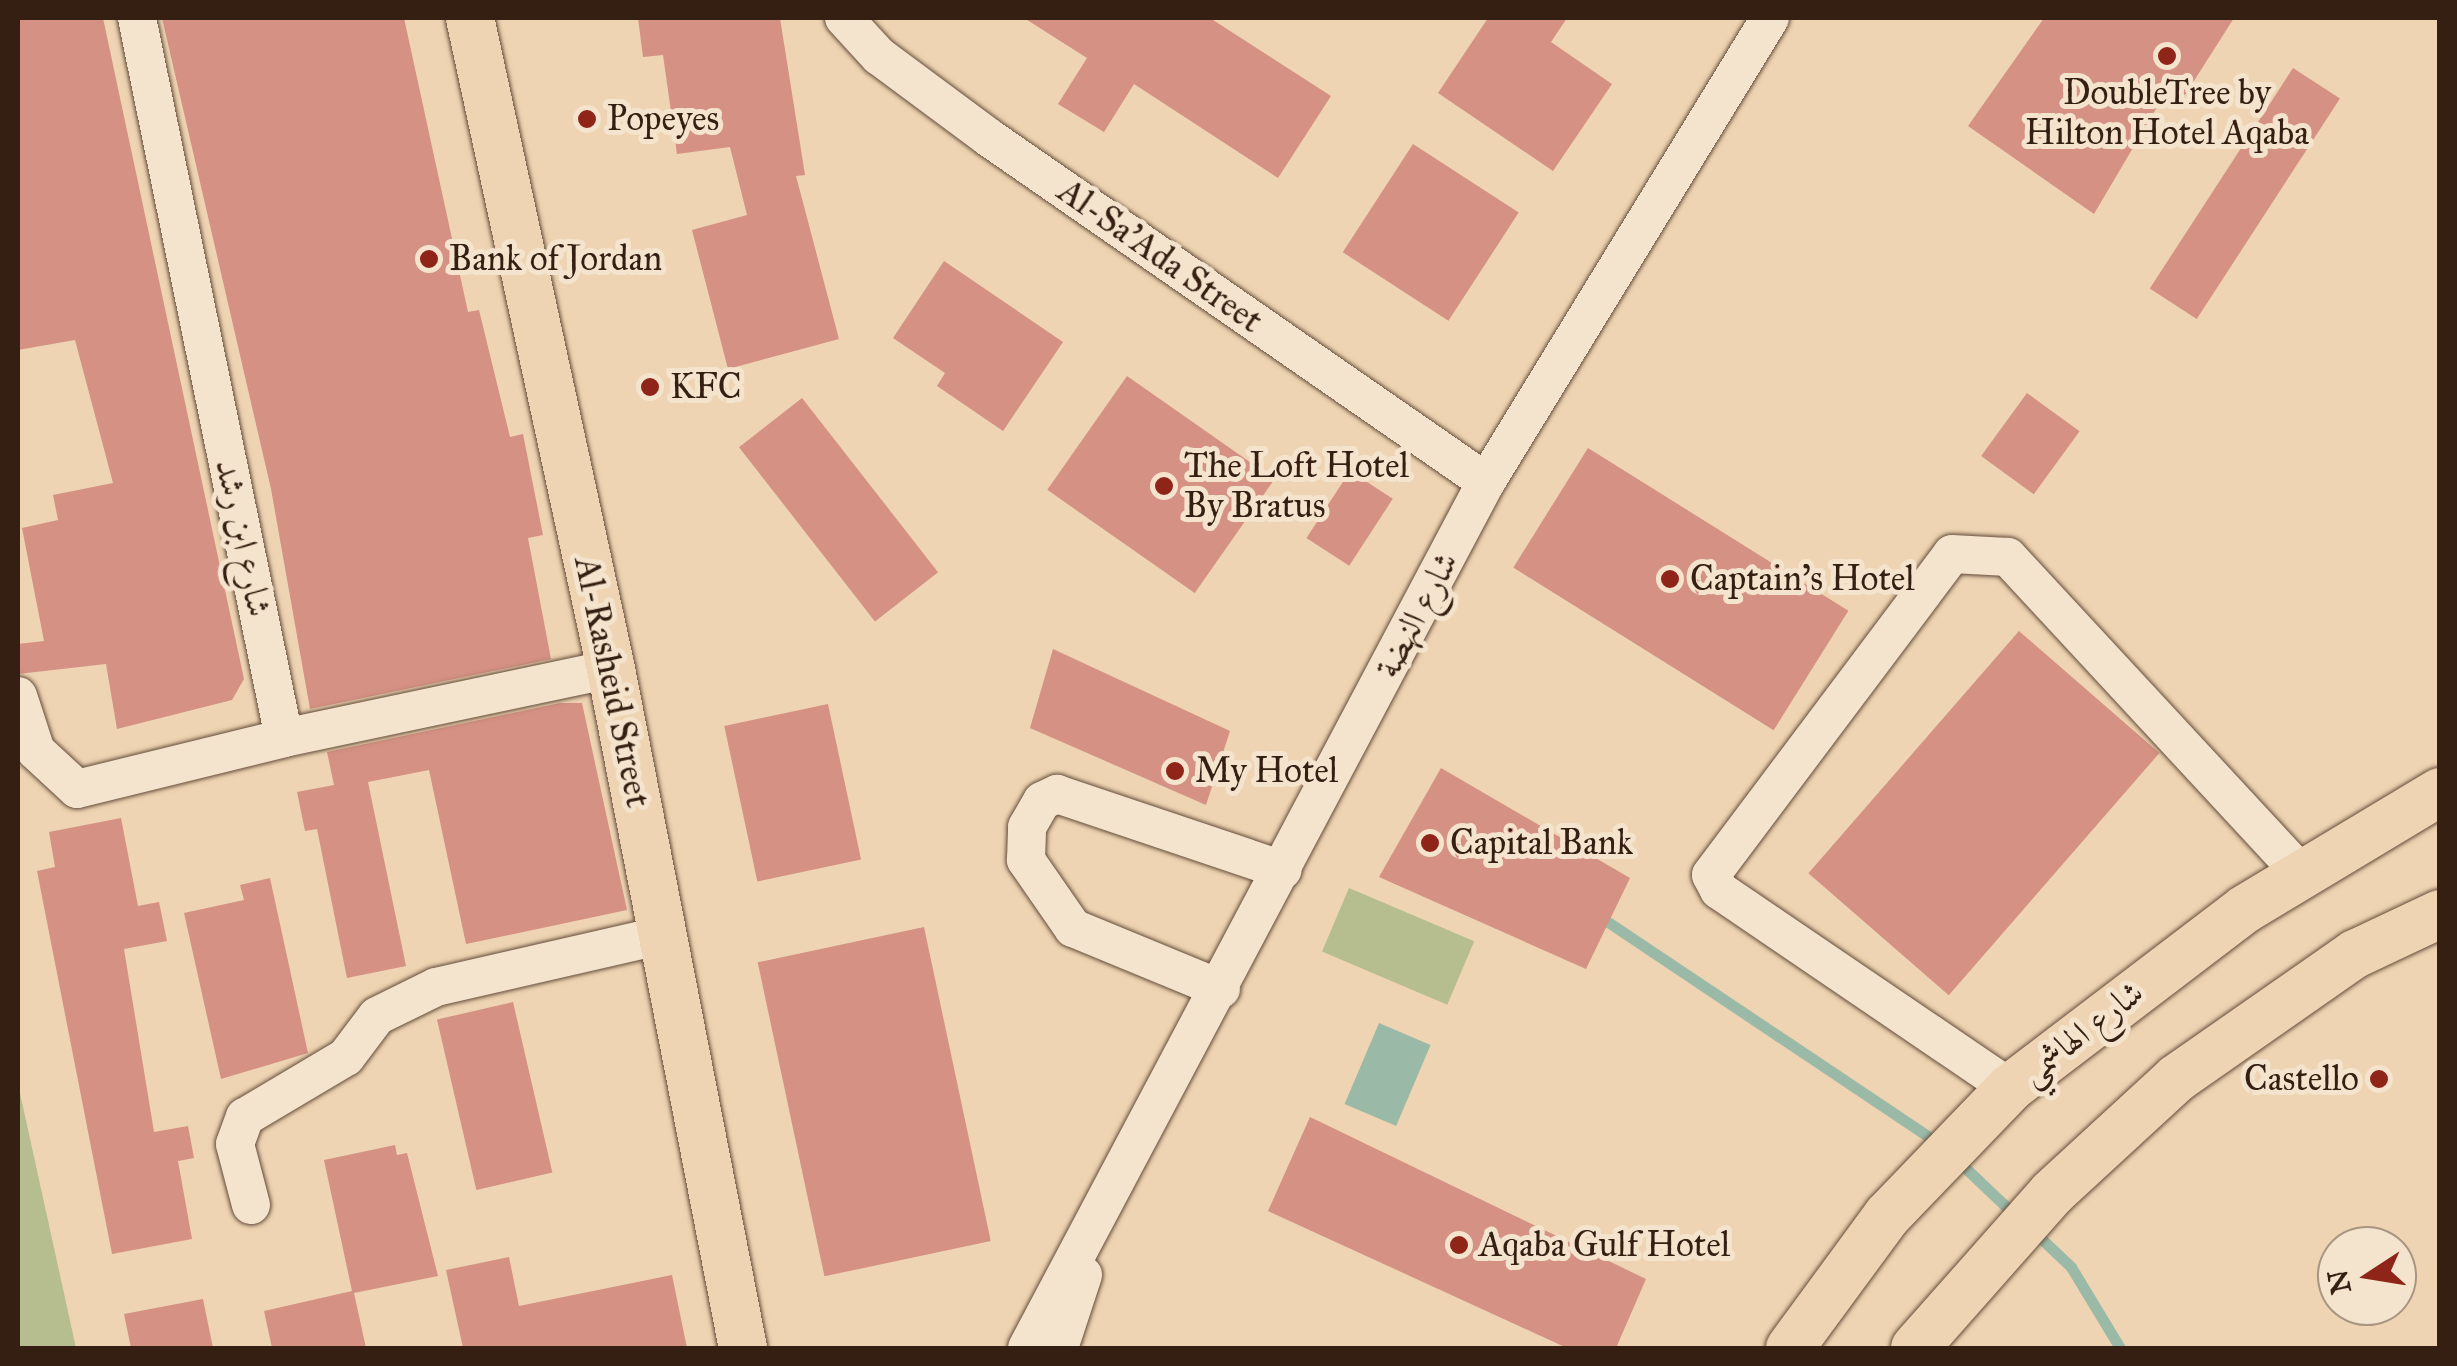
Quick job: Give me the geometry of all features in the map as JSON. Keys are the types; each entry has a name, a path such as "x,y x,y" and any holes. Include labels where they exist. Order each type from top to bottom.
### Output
{"main road":[{"name":"Al-Rasheid Street","path":"470,18 611,669 743,1348"},
{"name":"شارع الهاشمي","path":"1790,1348 1866,1244 2010,1088 2301,873 2440,792"},
{"path":"1915,1348 2094,1151 2288,998 2440,914"}],"street":[{"name":"شارع ابن رشد","path":"137,18 284,738"},
{"name":"Al-Sa'Ada Street","path":"844,18 879,56 988,137 1486,482"},
{"name":"شارع النهضة","path":"1027,1348 1095,1231 1486,482 1768,18"},
{"path":"2010,1088 1718,890 1711,875 1952,554 2008,557 2301,873"},
{"path":"18,696 36,751 77,788 284,738 611,669"},
{"path":"1221,989 1073,928 1026,860 1027,827 1042,800 1057,794 1283,870"},
{"path":"251,1205 236,1144 246,1117 346,1057 377,1016 436,987 662,935"},
{"name":"شارع النهضة","path":"1059,1348 1095,1231"}],"green space":[{"path":"1349,888 1474,941 1447,1005 1322,952"},
{"path":"18,1084 76,1348 18,1348"}],"shaded area":[{"path":"1379,1023 1431,1045 1396,1126 1345,1104"}],"building":[{"path":"18,18 103,18 244,679 232,700 117,729 106,664 18,674 18,644 44,641 22,528 58,520 53,495 113,483 75,340 18,350"},
{"path":"162,18 404,18 468,312 479,310 510,437 523,434 543,535 528,538 551,659 310,709 271,489"},
{"path":"638,18 780,18 805,175 796,176 839,339 728,369 692,230 747,215 730,147 677,154 663,55 643,57"},
{"path":"1024,18 1210,18 1331,96 1278,178 1134,84 1104,132 1058,104 1087,58"},
{"path":"1488,18 1567,18 1551,42 1612,84 1553,171 1438,93"},
{"path":"2044,18 2234,18 2185,95 2170,85 2094,214 1968,126"},
{"path":"2293,68 2340,98 2197,319 2150,289"},
{"path":"1413,144 1519,213 1448,321 1343,252"},
{"path":"944,261 1063,342 1003,431 937,386 945,373 893,338"},
{"name":"The Loft Hotel By Bratus","path":"1127,376 1274,479 1195,593 1047,490"},
{"path":"2027,393 2080,431 2034,494 1981,456"},
{"path":"802,398 938,572 875,621 739,447"},
{"path":"1588,448 1848,611 1774,730 1513,568"},
{"path":"1350,471 1393,499 1349,566 1306,538"},
{"path":"2019,631 2159,753 1949,995 1808,873"},
{"path":"1053,649 1230,731 1206,805 1030,728"},
{"path":"560,703 582,703 627,910 466,944 429,770 368,782 406,966 347,978 317,829 305,831 297,792 334,785 327,752"},
{"path":"828,704 861,860 757,882 724,726"},
{"path":"1441,768 1630,878 1586,969 1379,877"},
{"path":"121,818 138,906 159,902 167,941 124,949 154,1132 188,1126 194,1158 178,1161 192,1239 112,1254 37,871 55,867 49,832"},
{"path":"270,878 308,1053 221,1079 184,913 244,900 240,885"},
{"path":"924,927 991,1241 824,1276 758,962"},
{"path":"513,1002 552,1173 476,1190 437,1020"},
{"name":"Aqaba Gulf Hotel","path":"1310,1117 1646,1279 1616,1348 1567,1348 1268,1211"},
{"path":"395,1145 397,1155 407,1153 438,1276 354,1293 366,1348 272,1348 264,1311 352,1291 324,1160"},
{"path":"509,1257 519,1306 672,1275 687,1348 463,1348 446,1270"},
{"path":"203,1299 213,1348 131,1348 124,1314"}],"waterway":[{"path":"1608,922 1941,1145"},
{"path":"1958,1161 2017,1217"},
{"path":"2031,1229 2071,1267 2120,1348"}],"place":[{"name":"DoubleTree by Hilton Hotel Aqaba","path":"2167,56"},
{"name":"Popeyes","path":"587,119"},
{"name":"Bank of Jordan","path":"429,259"},
{"name":"KFC","path":"650,387"},
{"name":"The Loft Hotel By Bratus","path":"1164,486"},
{"name":"Captain's Hotel","path":"1670,579"},
{"name":"My Hotel","path":"1175,771"},
{"name":"Capital Bank","path":"1430,843"},
{"name":"Castello","path":"2379,1079"},
{"name":"Aqaba Gulf Hotel","path":"1459,1245"}]}
